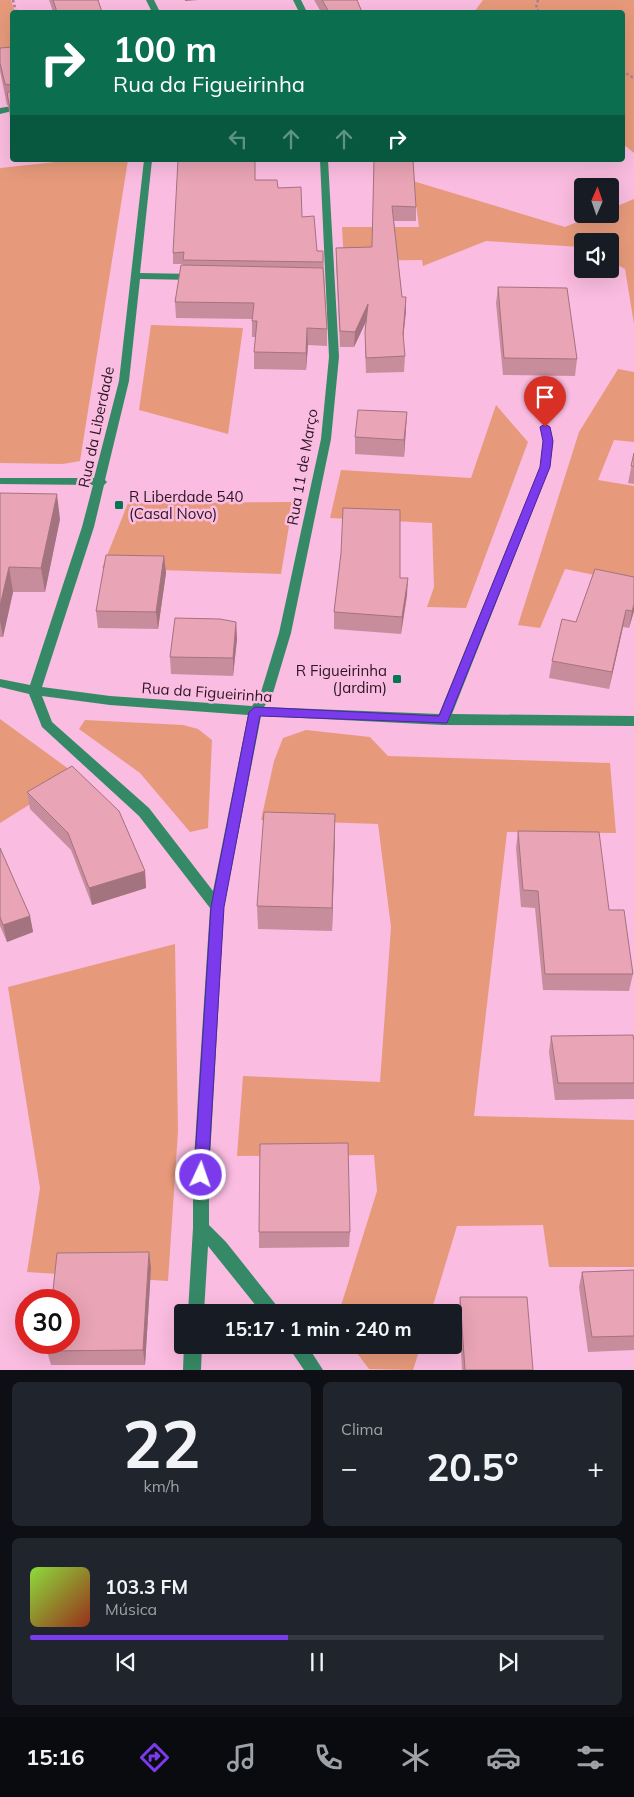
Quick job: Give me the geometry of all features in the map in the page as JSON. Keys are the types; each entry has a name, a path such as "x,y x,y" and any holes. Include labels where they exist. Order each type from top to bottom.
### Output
{"street":[{"name":"Rua da Liberdade","path":"34,691 82,549 124,381 148,162"},
{"name":"Rua 11 de Março","path":"196,1304 201,1228 201,1175 217,907 255,712 267,693 285,633 326,439 334,357 324,279 324,162"},
{"path":"135,276 203,277"},
{"path":"443,720 545,467 548,441 545,427"},
{"path":"0,481 100,482"},
{"name":"Rua da Figueirinha","path":"0,683 34,691 107,702 255,712 443,720 634,721"},
{"path":"34,691 47,724 144,812 217,907"},
{"path":"201,1228 220,1247 265,1304"},
{"path":"192,1370 193,1354"},
{"path":"303,1354 315,1370"}],"shaded area":[{"path":"0,0 11,0 14,10 10,10 10,50 0,51"},
{"path":"483,0 634,0 634,153 625,146 625,10 476,10"},
{"path":"56,162 128,162 80,461 63,464 0,463 0,168"},
{"path":"413,181 565,227 575,223 619,223 619,205 634,199 634,324 625,269 619,266 619,233 574,233 574,246 486,241 423,266 422,260 344,261 342,227 419,227"},
{"path":"151,325 243,328 228,434 139,410"},
{"path":"618,369 634,372 634,442 614,440 598,480 634,486 634,583 565,569 540,628 518,625 579,432"},
{"path":"496,405 528,442 466,608 427,607 434,587 432,523 330,518 341,470 471,478"},
{"path":"293,502 281,574 102,568 128,503"},
{"path":"0,719 77,775 0,823"},
{"path":"85,720 183,725 198,729 212,740 208,828 190,832 140,773 79,729"},
{"path":"306,730 370,737 388,756 610,763 616,833 507,832 474,1116 634,1120 634,1267 549,1267 543,1225 457,1226 433,1304 342,1304 377,1191 374,1155 237,1156 243,1076 380,1082 391,927 378,824 261,820 274,761 283,738"},
{"path":"175,944 178,1131 168,1281 27,1272 40,1188 8,987"},
{"path":"358,1354 418,1354 413,1370 369,1369"}],"building":[{"path":"53,0 98,0 101,10 56,10"},
{"path":"322,0 357,0 361,10 328,10"},
{"path":"10,47 10,85 5,84 0,63 0,48"},
{"path":"10,92 10,109 7,93"},
{"path":"178,162 255,162 255,180 277,180 278,188 301,187 302,217 314,216 317,251 323,251 323,262 183,260 184,252 173,253"},
{"path":"374,162 413,162 416,207 392,206 402,297 406,297 403,334 405,356 366,358 365,332 368,304 355,332 340,331 336,248 372,247"},
{"path":"181,265 323,268 327,329 307,328 306,353 254,352 257,321 252,321 254,303 175,302"},
{"path":"498,287 567,288 577,359 504,358"},
{"path":"358,410 407,412 404,440 355,437"},
{"path":"634,453 634,466 631,466"},
{"path":"0,493 57,494 41,568 9,567 0,606"},
{"path":"343,508 400,510 400,578 408,578 402,617 334,612 341,553"},
{"path":"106,555 164,556 156,612 96,611"},
{"path":"595,569 634,577 634,604 632,611 626,610 612,672 552,661 562,619 576,622"},
{"path":"175,618 220,619 236,622 233,658 170,657"},
{"path":"72,766 119,811 145,871 89,888 68,833 27,792"},
{"path":"264,812 335,814 332,908 257,906"},
{"path":"518,831 599,832 609,910 624,910 633,974 545,974 538,891 523,890"},
{"path":"0,848 30,916 3,925 0,917"},
{"path":"633,1035 634,1083 558,1083 551,1036"},
{"path":"348,1143 350,1232 259,1232 260,1144"},
{"path":"149,1252 143,1350 80,1351 80,1289 53,1289 57,1253"},
{"path":"634,1270 634,1336 592,1337 582,1272"},
{"path":"460,1297 527,1297 533,1370 465,1370 462,1304"}],"place":[{"name":"R Liberdade 540 (Casal Novo)","path":"119,505"},
{"name":"R Figueirinha (Jardim)","path":"397,679"}],"route":[{"path":"201,1175 217,907 255,712 443,720 545,467 548,457 548,441 545,427"}]}
